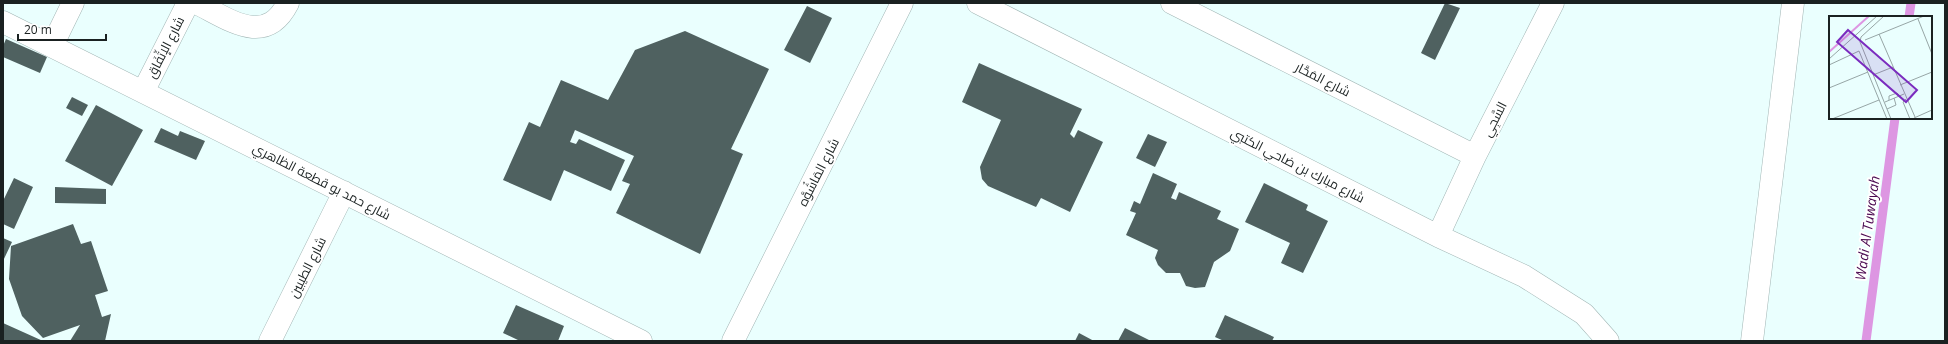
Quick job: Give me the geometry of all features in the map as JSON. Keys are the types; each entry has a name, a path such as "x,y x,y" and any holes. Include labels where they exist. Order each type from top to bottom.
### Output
{"street":[{"path":"52,46 73,3"},
{"name":"شارع الإتِّفَاق","path":"143,92 188,3"},
{"path":"196,3 243,25 254,28 265,27 275,22 283,13 288,3"},
{"name":"شارع المَاشُوَّه","path":"733,341 902,3"},
{"name":"شارع مبارك بن ضاحي الكتبي","path":"978,3 1438,236 1492,260 1554,294 1584,314 1608,341"},
{"name":"شارع المَحَّار","path":"1172,3 1475,156"},
{"name":"السَّجِي","path":"1438,236 1475,156 1553,3"},
{"path":"1752,341 1793,3"},
{"name":"شارع حمد بو قطعة الظاهري","path":"3,22 641,341"},
{"name":"شارع الطيبين","path":"270,341 344,192"}],"building":[{"path":"1445,3 1460,8 1435,60 1421,53"},
{"path":"807,6 832,18 810,63 784,50"},
{"path":"685,31 769,69 731,149 743,154 700,254 616,213 630,184 622,181 634,156 575,130 570,142 576,144 579,139 625,160 611,191 564,170 551,201 503,180 529,122 540,127 561,80 608,100 635,50"},
{"path":"6,39 47,57 40,73 3,57 3,46"},
{"path":"979,63 1082,109 1070,134 1074,138 1078,130 1103,142 1070,212 1041,198 1036,207 988,186 982,179 980,167 1001,120 962,102"},
{"path":"72,97 88,105 82,116 66,108"},
{"path":"96,105 143,130 112,186 65,161"},
{"path":"161,128 178,136 180,131 205,141 196,160 154,142"},
{"path":"1148,134 1167,142 1155,167 1136,158"},
{"path":"1153,173 1177,184 1171,198 1176,200 1179,192 1221,211 1217,219 1239,229 1230,251 1214,262 1205,287 1195,288 1186,286 1180,273 1166,273 1158,265 1155,258 1158,250 1126,235 1136,213 1130,211 1134,201 1140,204"},
{"path":"14,178 33,187 14,229 3,224 3,201"},
{"path":"1264,183 1308,205 1306,210 1328,221 1303,273 1281,263 1290,243 1245,222"},
{"path":"55,187 106,189 106,204 55,203"},
{"path":"73,224 81,244 91,241 108,291 95,295 102,317 111,314 105,341 70,341 80,325 43,338 22,316 9,279 11,246"},
{"path":"3,238 12,242 3,261"},
{"path":"516,305 564,326 558,341 520,341 503,333"},
{"path":"1225,315 1274,337 1272,341 1224,341 1215,337"},
{"path":"3,323 43,341 3,341"},
{"path":"1125,328 1151,341 1118,341"},
{"path":"1079,333 1094,341 1075,341"}],"waterway":[{"name":"Wadi Al Tuwayah","path":"1909,16 1911,3"},
{"name":"Wadi Al Tuwayah","path":"1866,341 1895,119"}]}
